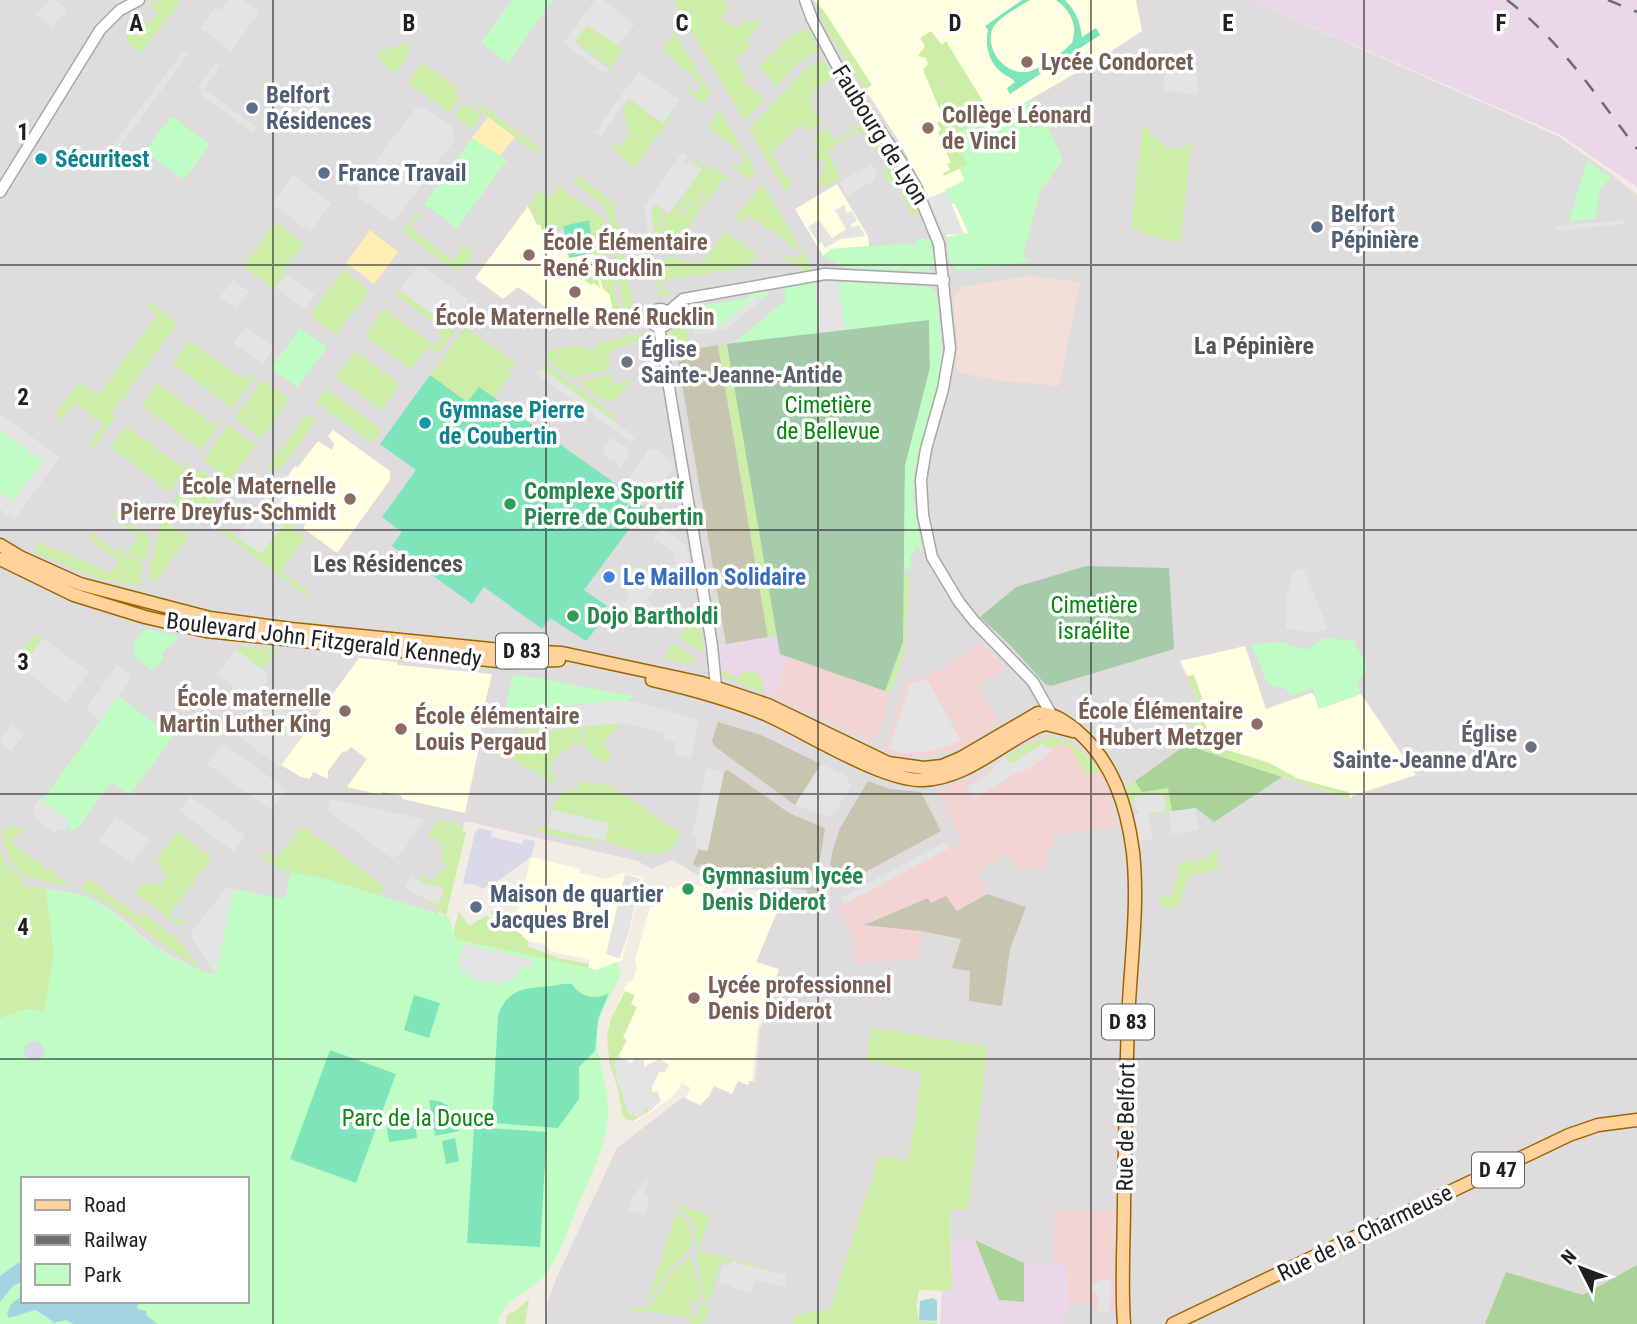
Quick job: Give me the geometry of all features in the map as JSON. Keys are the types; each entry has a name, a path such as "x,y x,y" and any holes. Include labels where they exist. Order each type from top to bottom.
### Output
{"main road":[{"name":"Boulevard John Fitzgerald Kennedy","path":"0,545 79,584 210,618 501,650 562,653 716,687 768,705 888,763 924,768 943,766 1045,717"},
{"name":"Boulevard John Fitzgerald Kennedy","path":"0,559 74,594 145,617 206,631 508,662 560,660 644,677 716,696 765,715 891,775 923,780 944,776 967,767 1024,734 1045,717"},
{"name":"Faubourg de Lyon","path":"1045,717 1062,719 1080,734"},
{"name":"Rue de Belfort","path":"1080,734 1103,760 1116,783 1133,852 1124,1324"},
{"name":"Rue de la Charmeuse","path":"1174,1324 1569,1135 1598,1125 1637,1120"}],"street":[{"path":"0,192 100,30 120,10 139,0"},
{"name":"Faubourg de Lyon","path":"805,0 812,19 844,79 915,185 936,234 944,280 950,349 923,467 921,496 932,557 959,602 974,621 1040,692 1045,717"},
{"path":"716,687 712,645 659,327 652,322 652,314 659,310 667,313 683,299 825,274 944,280"}],"shaded area":[{"path":"0,0 1251,0 1558,136 1610,173 1637,195 1637,1324 1057,1324 1066,1264 1024,1263 975,1240 951,1240 950,1209 968,1209 988,1046 866,1060 921,1071 916,1120 907,1162 879,1156 830,1309 795,1315 793,1324 546,1324 548,1301 556,1279 617,1148 683,1097 700,1105 714,1086 738,1081 748,1085 749,1081 755,1081 760,1029 779,970 756,962 783,898 698,875 672,860 651,869 638,861 465,821 438,914 215,975 196,969 155,947 114,912 93,900 74,893 0,882"},
{"path":"49,0 55,0 67,10 52,28 37,15"},
{"path":"228,0 242,0 259,13 231,51 200,28 215,8 219,11"},
{"path":"595,0 603,0 635,24 618,46 587,25 574,43 608,69 605,74 563,43"},
{"path":"814,0 1136,0 1142,31 1090,65 989,123 967,165 960,170 965,181 945,190 952,204 954,202 969,234 947,237 900,143 835,43"},
{"path":"1251,0 1637,0 1637,187 1559,134"},
{"path":"184,50 188,54 115,153 110,149"},
{"path":"216,63 220,63 219,68 204,89 257,128 253,133 200,94 203,89 197,88"},
{"path":"1166,67 1197,69 1197,95 1163,90"},
{"path":"639,71 680,100 663,123 628,98 601,136 595,132"},
{"path":"419,107 426,108 451,126 455,139 398,217 392,221 358,196 359,189 356,187"},
{"path":"682,153 688,157 684,163 687,166 689,160 702,170 669,213 654,203 651,213 657,251 651,253 644,206"},
{"path":"872,164 877,173 873,181 847,196 840,182"},
{"path":"293,175 331,203 310,232 272,204"},
{"path":"837,184 868,236 869,246 831,249 823,256 795,209"},
{"path":"946,191 964,234 946,235 929,198"},
{"path":"844,205 845,213 852,211 857,221 851,224 851,227 859,225 865,236 841,239 825,248 821,242 819,244 808,227 819,220 832,238 846,229 835,210"},
{"path":"528,206 537,224 558,234 568,255 563,226 589,220 598,276 610,295 615,321 571,330 559,323 550,331 538,322 547,308 518,287 503,299 475,278"},
{"path":"1624,220 1625,224 1556,231 1555,226"},
{"path":"419,264 469,300 449,327 400,290"},
{"path":"287,274 315,294 304,309 276,288"},
{"path":"1029,276 1080,282 1059,386 994,380 958,372 958,341 953,299 961,287"},
{"path":"233,280 249,292 236,309 220,297"},
{"path":"815,282 838,282 845,330 819,333"},
{"path":"757,295 761,300 727,329 698,335 697,328 724,323"},
{"path":"246,327 274,348 263,364 234,343"},
{"path":"718,345 768,637 726,644 678,360 695,356 694,349"},
{"path":"544,370 636,438 630,441 535,373"},
{"path":"0,414 60,457 14,520 0,509 0,492 13,501 43,461 0,430"},
{"name":"École Maternelle Pierre Dreyfus-Schmidt","path":"333,430 390,471 390,480 337,553 303,528 310,518 271,489 277,481 285,486 285,480 295,466 298,467 318,441 332,450 334,444 328,436"},
{"path":"611,437 627,447 630,455 620,469 616,461 607,458 602,450"},
{"path":"656,449 673,463 670,473 659,487 648,493 629,479 648,450"},
{"path":"673,473 680,504 676,510 655,494"},
{"path":"271,489 297,508 292,514 292,524 285,523 261,554 237,537"},
{"path":"662,527 687,546 690,573 671,575 670,566 676,564 673,552 653,539"},
{"path":"634,567 658,585 647,600 666,615 658,629 623,605 629,598 627,577"},
{"path":"1303,568 1328,630 1309,633 1286,628 1286,601 1292,572"},
{"path":"778,635 780,654 789,657 774,697 722,676 717,645"},
{"path":"43,638 89,672 66,703 21,668"},
{"path":"982,642 1006,668 977,686 999,724 962,747 934,756 899,757 883,750 908,678 913,681 941,669"},
{"name":"École Élémentaire Hubert Metzger","path":"1245,646 1266,709 1311,693 1319,709 1361,694 1416,775 1352,796 1351,799 1186,745 1197,697 1180,661"},
{"path":"236,650 263,669 267,675 267,682 259,693 263,697 258,704 217,675"},
{"path":"789,657 891,692 880,727 872,741 774,697"},
{"path":"359,658 397,662 398,665 492,674 480,724 482,733 465,813 402,799 402,796 383,792 381,795 347,787 367,759 351,747 346,752 343,751 328,771 328,779 313,772 310,779 301,777 281,765"},
{"path":"117,665 132,676 100,721 86,709"},
{"path":"927,679 961,741 932,751 905,753 889,748 910,684"},
{"path":"265,698 290,716 296,709 313,722 280,767 237,735"},
{"path":"609,701 640,703 699,720 691,759 674,754 676,743 662,739 664,733 625,723 552,729 523,728 524,708 549,709"},
{"path":"718,722 761,735 821,764 795,805 714,746 712,741"},
{"path":"12,725 24,734 11,751 0,741"},
{"path":"1053,737 1073,743 1090,757 1107,785 1118,827 1055,834 1042,868 1016,867 1006,854 976,873 987,894 956,911 946,896 931,903 928,899 865,924 921,931 919,959 855,962 855,943 837,908 962,841 938,795 939,791 977,777 1029,743"},
{"path":"223,743 286,789 271,810 207,764"},
{"path":"1044,744 1044,748 1049,745 1053,751 1028,769 1018,772 973,799 967,787 994,770 992,767 1005,758 1017,763 1018,758"},
{"path":"821,764 849,777 847,783 852,785 834,814 829,817 795,805"},
{"path":"706,768 724,772 707,851 695,848 697,837 692,836"},
{"path":"728,770 789,813 825,828 820,860 822,892 807,895 807,890 788,888 701,864 698,868 693,864 699,849 708,850 724,772"},
{"path":"868,781 890,789 921,792 941,831 838,887 835,883 837,875 830,864 833,849 840,828"},
{"path":"1164,793 1166,811 1148,813 1152,839 1139,840 1135,816 1140,813 1135,807 1134,797"},
{"path":"190,796 245,836 234,852 179,811"},
{"path":"39,799 71,822 64,832 58,828 55,833 33,816 36,812 32,809"},
{"path":"330,799 424,821 402,852 392,859 327,810"},
{"path":"1196,808 1198,830 1172,834 1169,812"},
{"path":"552,810 609,823 605,841 548,828"},
{"path":"116,816 150,840 132,864 99,841"},
{"path":"479,828 492,831 491,837 522,844 524,839 535,841 531,857 495,883 481,889 478,885 463,883 475,832"},
{"path":"945,842 949,848 845,904 841,898"},
{"path":"531,857 580,869 579,873 606,879 622,873 643,877 622,960 597,970 588,968 590,960 550,951 547,945 528,941 517,931 516,919"},
{"path":"411,874 422,883 444,888 439,905 405,889"},
{"path":"625,874 641,879 628,934 620,958 617,958 606,954"},
{"name":"Lycée professionnel Denis Diderot","path":"685,882 778,909 756,962 779,969 758,1027 752,1081 749,1081 748,1085 738,1081 732,1094 714,1086 700,1105 685,1098 691,1088 682,1083 672,1097 637,1121 630,1120 621,1111 608,1056 608,1029 628,982 633,980 637,966 635,959 650,907 653,907 655,901 658,902 662,889 668,891 670,886 674,889 679,885 683,886"},
{"path":"227,887 234,889 215,975 190,934"},
{"path":"987,894 1026,907 1010,949 1002,1006 969,1001 970,971 952,968 961,939 921,931 864,925 928,898 931,903 946,896 957,911"},
{"path":"466,944 531,959 533,969 519,968 518,975 501,985 469,978 468,972 459,970 461,948"},
{"path":"30,1041 38,1041 44,1051 38,1061 30,1061 24,1055 24,1047"},
{"path":"618,1056 632,1063 635,1057 644,1061 644,1067 659,1059 669,1065 665,1072 659,1072 652,1087 652,1092 657,1091 661,1101 650,1111 643,1109 644,1115 637,1118 634,1112 629,1114 615,1076 618,1070 613,1068"},
{"path":"649,1176 644,1195 650,1197 644,1216 628,1210 632,1198"},
{"path":"1055,1211 1115,1211 1113,1312 1096,1312 1090,1303 1069,1304 1066,1264 1054,1264"},
{"path":"951,1240 975,1240 1000,1300 1024,1302 1024,1263 1066,1264 1069,1314 1058,1324 940,1324 942,1291 952,1290"},
{"path":"731,1261 787,1275 784,1287 756,1280 751,1294 732,1286 718,1284 724,1264 730,1266"},
{"path":"1111,1280 1109,1312 1098,1312 1099,1296 1093,1291 1093,1284"}],"green space":[{"path":"181,0 141,53 126,41 125,37 158,15 150,3"},
{"path":"512,0 553,0 508,63 481,43"},
{"path":"673,0 723,0 729,6 721,18 738,28 742,23 740,21 763,18 746,40 750,47 735,60 746,78 743,81 765,99 744,121"},
{"path":"814,0 872,85 865,90 829,34"},
{"path":"1022,0 1030,0 1001,18 991,34 994,52 1005,66 1013,70 1022,72 1036,69 1072,43 1074,24 1066,9 1056,0 1065,0 1072,8 1082,37 1096,28 1100,35 1010,94 1007,88 1015,82 1001,72 990,58 987,47 988,30 985,26"},
{"path":"587,25 623,50 610,68 575,41"},
{"path":"807,27 819,51 798,64 777,86 759,67 783,43"},
{"path":"673,30 711,94 705,102 686,90 688,88 696,93 702,85 694,79 696,77 662,50 674,36 671,31"},
{"path":"931,31 942,45 946,41 995,121 967,165 944,176 943,173 950,170 947,163 951,163 938,132 941,129 937,124 943,117 923,70 928,64 926,58 918,56 925,46 920,38"},
{"path":"410,42 412,44 405,52 410,55 395,73 383,64 378,54 380,51"},
{"path":"823,59 834,78 814,91 810,105 823,122 809,131 801,124 771,153 788,179 793,177 788,191 785,191 749,129 803,71"},
{"path":"422,62 458,88 455,95 459,100 451,111 448,112 408,83"},
{"path":"630,99 663,123 669,113 673,115 633,169 610,148 613,144 619,148 631,132 626,128 626,118 621,111"},
{"path":"1032,100 1063,159 1040,192 1023,256 1032,261 958,271 950,264 947,237 969,233 955,203 951,204 945,190 965,180 959,168 967,165 954,134 983,121 990,123 1002,117 1008,110"},
{"path":"479,103 553,158 537,149 535,152 476,107"},
{"path":"464,104 482,116 472,129 456,118"},
{"path":"719,111 754,168 755,174 750,179 730,166 733,163 739,167 745,159 739,154 740,151 708,127"},
{"path":"174,118 208,143 208,147 186,177 182,178 148,154 147,149 169,119"},
{"path":"863,122 888,157 883,160 859,129 827,151 836,169 837,179 828,186 818,187 825,161 814,159 814,152 820,148 814,136 827,128 835,141"},
{"path":"1143,125 1168,149 1183,148 1192,142 1181,234 1178,235 1181,241 1163,239 1131,227"},
{"path":"472,138 507,160 457,228 424,204"},
{"path":"696,161 708,170 712,166 739,185 725,178 701,210 705,191 681,212 684,193 701,170 695,164"},
{"path":"1587,161 1610,177 1600,191 1595,219 1569,221"},
{"path":"890,163 890,170 895,167 919,212 912,215 894,180 886,180 884,172"},
{"path":"563,165 604,195 614,206 634,312 643,311 643,307 647,306 640,318 626,322 604,205 573,182 577,177"},
{"path":"762,184 811,266 811,270 804,271 781,255 783,253 794,260 801,252 748,215 742,223 735,218"},
{"path":"559,186 603,218 609,254 595,257 588,220 553,229 563,242 564,248 559,249 552,236 542,233 541,225 537,224 528,206 539,191 550,199"},
{"path":"702,196 698,214 669,254 662,229 665,210 669,213 681,198 679,216"},
{"path":"654,203 662,209 660,230 666,251 664,254 655,255 657,251 651,208"},
{"path":"418,213 422,220 417,217 410,228 447,257 454,260 462,250 458,247 460,243 472,251 473,255 460,271 405,233 403,230"},
{"path":"589,220 594,253 569,258 563,226"},
{"path":"275,222 304,244 282,272 285,274 273,289 243,266"},
{"path":"725,231 760,257 750,259 751,266 661,281 662,291 669,291 670,295 659,297 653,260 673,257 685,261 687,259 699,267"},
{"path":"930,238 934,263 927,271 845,268 823,256 831,249 917,243 917,239"},
{"path":"610,259 621,322 615,321 610,295 603,289 596,262"},
{"path":"594,261 600,288 573,272 579,264"},
{"path":"343,270 370,290 336,335 310,315"},
{"path":"815,282 819,333 735,342 786,300 784,288"},
{"path":"838,282 930,287 936,292 943,355 941,375 914,471 913,500 921,553 917,547 909,560 912,566 910,569 904,569 905,466 930,368 929,320 845,330"},
{"path":"398,289 455,331 439,352 429,347 433,342 437,345 443,338 438,334 441,328 395,294"},
{"path":"767,290 769,295 761,300 758,296 724,323 697,328 698,335 694,333 690,308 693,303 694,307 748,298 754,293"},
{"path":"152,302 177,324 113,411 112,415 115,417 96,445 91,446 89,444 103,424 74,403 61,420 57,412 80,382 98,395 157,315 148,307"},
{"path":"384,309 431,343 411,369 365,336"},
{"path":"683,313 688,338 683,351 668,354 670,332"},
{"name":"Cimetière de Bellevue","path":"929,319 930,368 905,466 903,642 885,691 780,654 727,344"},
{"path":"466,327 516,363 508,370 512,374 495,397 484,393 469,413 426,381"},
{"path":"300,328 327,347 298,387 270,369"},
{"path":"646,333 645,337 607,354 611,367 607,370 571,378 545,358 550,349 586,346 587,350 595,349 595,344"},
{"path":"189,341 245,380 250,374 255,377 232,408 172,363"},
{"path":"727,344 778,635 768,637 718,345"},
{"path":"355,351 400,384 381,410 336,377"},
{"path":"547,366 613,414 618,424 539,367"},
{"name":"Complexe Sportif Pierre de Coubertin","path":"430,375 467,402 479,387 633,496 622,512 635,521 584,590 607,606 604,619 586,641 550,618 542,629 484,587 472,604 392,546 402,532 382,517 416,470 380,444"},
{"path":"612,376 613,385 635,379 619,396 608,401 578,382"},
{"path":"262,380 290,398 261,438 234,418"},
{"path":"157,383 215,425 220,419 222,421 201,450 141,405"},
{"path":"326,389 382,430 372,443 316,402"},
{"path":"307,414 316,421 282,467 272,469 268,466"},
{"path":"229,425 256,445 230,480 203,460"},
{"path":"126,426 184,468 191,463 170,492 110,447"},
{"path":"0,430 43,461 13,502 0,492"},
{"path":"198,468 225,488 198,524 171,504"},
{"path":"633,500 653,514 645,525 626,511"},
{"path":"105,506 142,533 151,536 145,560 125,555 116,549 117,547 128,553 138,535 127,530"},
{"path":"162,517 188,537 157,580 147,578"},
{"path":"285,523 292,524 295,531 305,538 281,571 308,591 305,595 220,531 223,527 261,554"},
{"path":"87,530 124,557 144,563 139,585 96,578 34,552 40,542 111,573 119,560 98,547 89,537"},
{"name":"Cimetière israélite","path":"1086,566 1169,568 1174,649 1051,686 1045,684 980,617 1016,587"},
{"path":"903,573 910,577 904,654 891,692 885,691 903,642"},
{"path":"699,621 704,647 700,652 679,637 688,626"},
{"path":"146,629 178,636 170,649 167,647 161,655 164,657 153,671 136,658 133,650 138,636"},
{"path":"38,635 43,638 21,668 16,665 24,647"},
{"path":"1323,638 1354,640 1366,660 1366,669 1357,683 1361,694 1319,709 1313,688 1291,696 1285,688 1268,685 1252,644 1281,642 1307,650"},
{"path":"674,643 695,659 691,665 663,658"},
{"path":"238,646 276,652 263,669 236,650"},
{"path":"721,669 741,677 741,672 753,670 763,681 764,693 722,676"},
{"path":"516,674 633,696 627,702 524,708 524,713 509,710 506,705 512,677"},
{"path":"1194,675 1203,700 1198,703 1213,746 1218,744 1221,752 1227,750 1267,762 1299,779 1348,792 1351,799 1186,745 1197,697 1187,676"},
{"path":"118,696 173,737 130,795 111,782 79,827 71,831 67,827 71,822 39,799 44,798"},
{"path":"608,723 622,725 614,730 603,745 611,754 604,764 585,749 583,726"},
{"path":"580,727 582,747 574,743 568,750 561,752 550,767 551,774 557,779 553,784 509,756 514,735 520,735 520,729 555,730"},
{"path":"1053,737 1080,750 1100,772 1085,775 1069,746 1059,744 1051,748 1049,745 1043,748 1040,746 1017,763 1005,758 1034,742"},
{"path":"1186,745 1282,777 1214,822 1196,808 1172,811 1168,788 1142,792 1135,781"},
{"path":"582,780 591,785 606,783 680,832 674,846 668,851 653,854 628,848 605,841 609,823 550,809 563,791 577,788"},
{"path":"1135,781 1142,792 1169,788 1172,811 1148,815 1134,798 1135,802 1129,801 1126,788"},
{"path":"437,822 463,826 462,831 466,832 446,916 426,900 439,905 435,885 419,881 423,875 433,882 447,864 441,859 443,845 428,834"},
{"path":"302,825 385,887 383,892 377,895 323,878 281,871 268,860 265,861 259,850 274,859"},
{"path":"9,826 25,829 21,834 18,832 11,842 67,883 66,886 29,877 15,868 2,832"},
{"path":"538,826 597,839 596,843 538,832"},
{"path":"178,832 212,857 170,914 180,921 183,919 188,922 177,924 135,893 145,883 158,885 167,878 156,861"},
{"path":"1217,842 1218,870 1189,876 1179,904 1176,907 1160,907 1161,895 1172,896 1180,863 1209,859 1209,854 1214,851"},
{"path":"0,850 6,866 24,880 17,884 46,889 54,954 45,1012 26,1009 0,1018"},
{"name":"Parc de la Douce","path":"291,872 323,878 449,917 455,939 597,970 616,962 621,973 598,1027 600,1062 608,1110 600,1151 559,1252 549,1270 509,1303 498,1324 0,1324 0,1018 26,1009 45,1011 54,954 46,889 94,900 111,910 162,951 215,975 234,889 285,899"},
{"path":"89,879 139,917 143,913 171,934 201,967 170,949 113,907 81,890"},
{"path":"493,910 516,919 517,931 528,941 527,946 559,958 589,964 588,969 455,939 453,934 459,911 469,926 487,915 497,922 491,912"},
{"path":"572,984 579,992 589,996 599,997 609,993 598,1019 595,1051 579,1067 579,1099 558,1128 492,1123 498,1016 503,1005 516,993 524,990"},
{"path":"625,991 635,995 631,1004 637,1007 623,1038 627,1040 618,1057 616,1077 636,1117 642,1109 650,1111 633,1121 622,1114 609,1062 607,1035 611,1018"},
{"path":"414,995 440,1003 429,1038 404,1030"},
{"path":"871,1028 988,1046 968,1209 950,1210 952,1291 919,1290 916,1305 919,1320 938,1324 793,1324 795,1315 830,1309 879,1156 907,1161 916,1119 921,1072 866,1060"},
{"path":"330,1050 396,1074 356,1183 290,1159"},
{"path":"429,1100 444,1104 456,1115 470,1111 471,1114 457,1118 459,1131 435,1136"},
{"path":"415,1120 417,1138 389,1142 386,1123"},
{"path":"474,1127 547,1132 540,1247 467,1243"},
{"path":"455,1138 459,1161 446,1164 442,1141"},
{"path":"676,1205 711,1215 698,1250 777,1272 732,1261 731,1264 721,1261 708,1305 700,1285 693,1225 683,1211 675,1208"},
{"path":"676,1212 685,1218 689,1227 691,1248 670,1270 646,1305"},
{"path":"975,1240 1024,1263 1024,1302 999,1300"},
{"path":"691,1256 701,1301 692,1300 690,1313 698,1315 703,1303 708,1309 708,1318 704,1318 702,1324 691,1324 691,1317 628,1309 650,1307 671,1274"},
{"path":"1637,1265 1637,1324 1485,1324 1506,1272 1583,1295"},
{"path":"529,1299 525,1324 506,1324 506,1317"}],"sand":[{"path":"488,117 515,137 500,156 472,138"},
{"path":"370,230 398,252 374,284 346,263"}],"water":[{"path":"21,1263 21,1282 13,1286 0,1302 0,1276"},
{"path":"21,1296 21,1303 140,1303 138,1309 146,1311 147,1316 158,1324 73,1324 66,1320 54,1323 35,1310 9,1318 7,1314 11,1304"},
{"path":"933,1298 937,1301 937,1321 919,1320 920,1301"}],"railway":[{"path":"1507,0 1561,51 1637,149"},
{"path":"1608,0 1637,12"}],"place":[{"name":"Lycée Condorcet","path":"1027,62"},
{"name":"Belfort Résidences","path":"252,108"},
{"name":"Collège Léonard de Vinci","path":"928,128"},
{"name":"Sécuritest","path":"41,159"},
{"name":"France Travail","path":"324,173"},
{"name":"Belfort Pépinière","path":"1317,227"},
{"name":"École Élémentaire René Rucklin","path":"529,255"},
{"name":"École Maternelle René Rucklin","path":"575,292"},
{"name":"Église Sainte-Jeanne-Antide","path":"627,362"},
{"name":"Gymnase Pierre de Coubertin","path":"425,423"},
{"name":"École Maternelle Pierre Dreyfus-Schmidt","path":"350,499"},
{"name":"Complexe Sportif Pierre de Coubertin","path":"510,504"},
{"name":"Le Maillon Solidaire","path":"609,577"},
{"name":"Dojo Bartholdi","path":"573,616"},
{"name":"École maternelle Martin Luther King","path":"345,711"},
{"name":"École Élémentaire Hubert Metzger","path":"1257,724"},
{"name":"École élémentaire Louis Pergaud","path":"401,729"},
{"name":"Église Sainte-Jeanne d'Arc","path":"1531,747"},
{"name":"Gymnasium lycée Denis Diderot","path":"688,889"},
{"name":"Maison de quartier Jacques Brel","path":"476,907"},
{"name":"Lycée professionnel Denis Diderot","path":"694,998"}],"district":[{"name":"La Pépinière","path":"1254,346"},
{"name":"Les Résidences","path":"388,564"}]}
